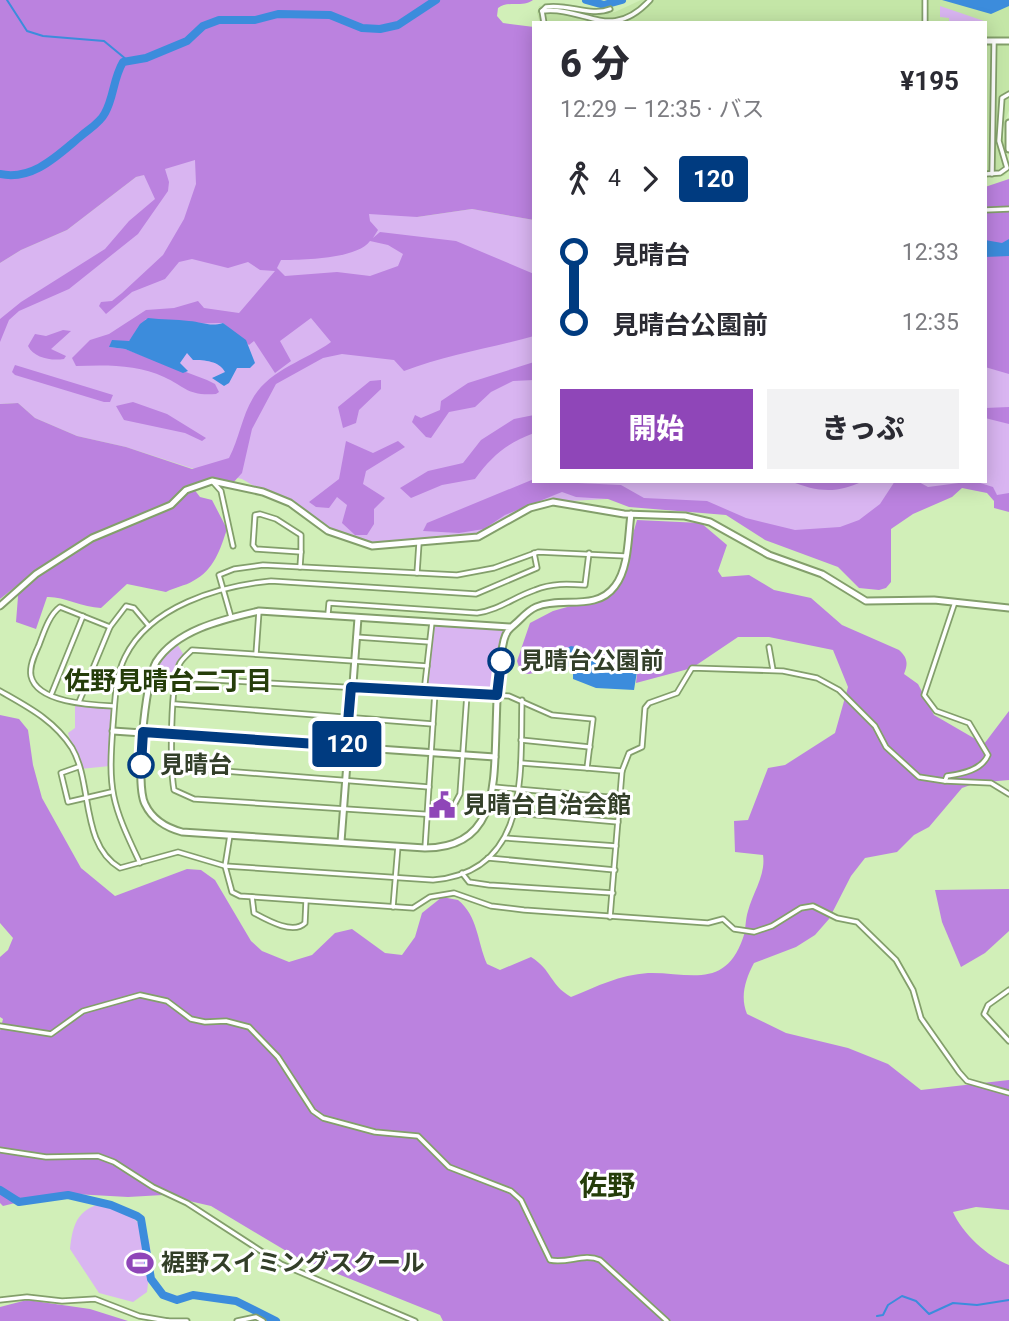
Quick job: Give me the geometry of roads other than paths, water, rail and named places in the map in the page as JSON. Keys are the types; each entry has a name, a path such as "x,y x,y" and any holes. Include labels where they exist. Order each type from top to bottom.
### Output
{"street":[{"path":"618,21 633,15 650,0"},
{"path":"925,0 925,21"},
{"path":"542,11 546,7 564,4 600,12 610,9"},
{"path":"542,11 564,11 594,21"},
{"path":"542,11 544,21"},
{"path":"987,41 1008,41"},
{"path":"992,174 994,41"},
{"path":"987,174 1007,167 1000,147 1000,123 1002,98 1009,94"},
{"path":"1009,123 1009,149"},
{"path":"987,210 1009,209"},
{"path":"212,481 221,491 233,546"},
{"path":"0,606 36,575 92,538 171,505 186,490 212,481 263,492 290,503 328,531 358,543 388,547 478,537 542,503 553,502 631,514 672,514 710,522 769,555 822,574 866,601 955,602 1009,608"},
{"path":"510,627 259,611 231,617 176,642 156,662 150,679 143,732 141,791 144,803 152,816 164,825 182,832 425,848 457,844 475,830 489,808 494,787 497,695 504,637 510,627 535,607 597,600 606,596 617,584 625,555 631,514"},
{"path":"300,567 302,538 294,529 276,519 255,515 253,545 256,549 301,552"},
{"path":"418,573 419,543"},
{"path":"231,617 219,575 222,571 263,565 457,575 480,572 534,553 589,552 625,555"},
{"path":"327,617 329,603 477,613 493,611 534,590 558,584 585,585 589,552"},
{"path":"140,863 120,821 111,792 113,731 114,706 124,659 133,642 149,626 175,609 224,588 271,581 475,594 537,568 534,553"},
{"path":"945,781 947,776 963,773 985,762 988,755 969,723 936,711 924,695 955,602"},
{"path":"79,704 110,627 126,606 134,608 149,626"},
{"path":"110,627 60,607 54,611 34,656 31,677 41,691 51,695 79,704 114,706"},
{"path":"256,654 259,611"},
{"path":"51,695 83,616"},
{"path":"341,842 346,746 358,618"},
{"path":"424,692 432,622"},
{"path":"356,637 429,642"},
{"path":"769,647 773,670"},
{"path":"426,666 192,650 181,661 176,678 172,767 174,790 186,797 343,810 427,816 451,811 458,800 467,694"},
{"path":"610,917 622,771 629,753 642,747 645,708 649,703 677,693 692,668 773,670 804,674 832,684 875,726 886,747 919,776 945,781 991,783 1009,794"},
{"path":"176,678 497,695 522,700 552,715 593,719 587,768"},
{"path":"0,691 29,705 61,733 74,751 99,844 104,854 120,868 175,852 225,866 433,880 455,878 487,858 505,838 515,813 519,789 522,700"},
{"path":"425,848 435,692"},
{"path":"175,704 433,724"},
{"path":"113,731 495,757"},
{"path":"521,740 590,747"},
{"path":"521,763 622,771"},
{"path":"78,767 61,773 68,802 111,792"},
{"path":"172,767 429,787"},
{"path":"494,787 620,798"},
{"path":"515,813 618,822"},
{"path":"230,835 225,866 232,892 252,897 413,908 430,897 454,893 491,906 708,923 723,919 734,929 754,932 772,926 801,908 813,906 836,918 858,922 896,960 913,990 921,1018 967,1081 1009,1093"},
{"path":"505,838 616,846"},
{"path":"393,907 398,846"},
{"path":"487,858 615,870"},
{"path":"462,872 469,882 481,884 613,893"},
{"path":"252,897 254,912 278,925 298,927 305,923 306,901"},
{"path":"1009,990 988,1005 984,1014 1009,1041"},
{"path":"0,1026 51,1034 83,1011 140,995 167,1002 191,1018 205,1022 226,1021 249,1027 278,1057 313,1111 323,1118 374,1132 410,1134 425,1140 439,1160 449,1167 496,1182 521,1200 545,1256 550,1260 563,1262 588,1257 600,1260 667,1321"},
{"path":"0,1150 46,1157 98,1156 114,1162 153,1187 187,1203 281,1264 415,1321"},
{"path":"0,1300 27,1297 62,1301 95,1299 139,1317 187,1321"},
{"path":"237,1321 256,1317 263,1321"}],"water":[{"path":"942,0 1009,0 1009,6 991,14"},
{"path":"1009,239 1009,256 987,257 987,240 1002,243"},
{"path":"148,318 223,323 246,340 255,363 250,368 237,368 229,383 224,386 212,378 225,372 219,365 193,360 187,353 180,363 188,371 183,373 125,349 109,347 112,340 129,341 140,324"},
{"path":"571,646 580,648 588,657 613,665 640,653 634,690 596,688 573,679 573,671 555,654"}],"waterway":[{"path":"7,0 27,31 43,36 104,41 127,60"},
{"path":"0,174 23,174 54,158 103,117 123,62 146,58 187,41 203,26 219,20 255,20 278,14 330,15 362,28 380,29 398,25 436,0"},
{"path":"586,0 604,5 622,0"},
{"path":"0,1190 19,1202 68,1195 111,1205 137,1216 141,1219 151,1279 163,1295 177,1300 193,1295 236,1301 276,1321"},
{"path":"877,1316 883,1315 888,1305 902,1296 916,1301 929,1314 953,1303 977,1305 1009,1300"}],"place":[{"name":"見晴台公園前","path":"501,661"},
{"name":"見晴台","path":"141,765"},
{"name":"見晴台自治会館","path":"442,805"},
{"name":"裾野スイミングスクール","path":"140,1263"}],"district":[{"name":"佐野見晴台二丁目","path":"168,681"},
{"name":"佐野","path":"607,1185"}]}
